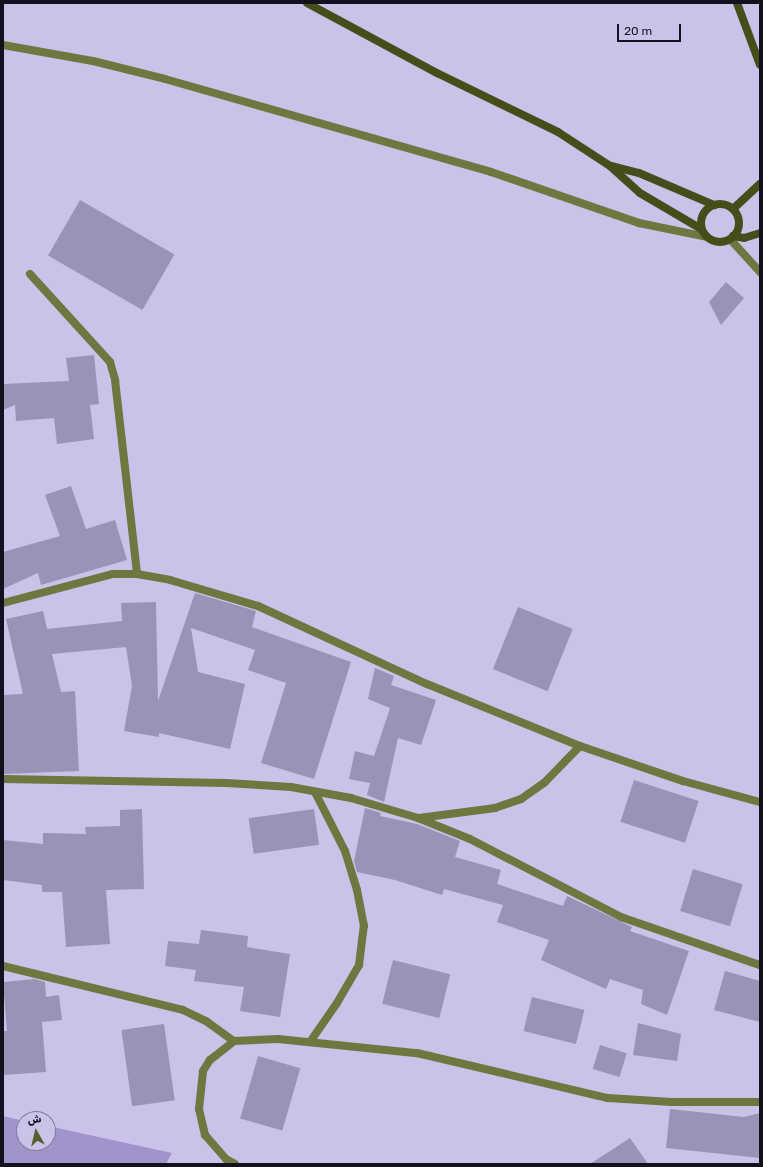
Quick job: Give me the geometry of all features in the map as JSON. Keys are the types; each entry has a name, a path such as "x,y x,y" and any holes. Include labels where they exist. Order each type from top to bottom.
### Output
{"main road":[{"path":"307,3 436,73 558,132 610,166 640,193 701,229 707,237 714,241 732,237 744,238 760,233"},
{"path":"737,3 760,65"},
{"path":"610,166 640,173 714,205 724,204 733,209 738,218 738,227 732,237"},
{"path":"733,209 760,184"},
{"path":"701,229 703,214 714,205"}],"street":[{"path":"3,45 94,61 165,79 491,172 639,223 707,237"},
{"path":"732,237 760,272"},
{"path":"30,274 110,362 116,380 137,574"},
{"path":"3,603 92,578 137,574 170,580 258,606 427,684 580,746 683,781 760,802"},
{"path":"418,818 494,808 521,799 545,782 580,746"},
{"path":"3,779 226,783 315,792 351,798 418,818 470,839 620,917 760,965"},
{"path":"310,1042 337,1003 359,965 364,926 357,890 345,851 315,792"},
{"path":"3,966 183,1010 206,1021 234,1041 278,1040 310,1042 417,1053 608,1098 672,1102 760,1102"},
{"path":"234,1041 210,1060 203,1071 199,1109 205,1135 226,1159 235,1164"}],"shaded area":[{"path":"3,1116 16,1119 16,1151 56,1151 56,1128 172,1153 166,1164 3,1164"}],"building":[{"path":"80,200 174,254 142,310 48,255"},
{"path":"726,282 744,298 721,325 709,302"},
{"path":"94,355 99,404 90,405 94,439 57,444 54,418 16,421 15,405 3,410 3,384 69,381 66,358"},
{"path":"71,486 86,529 115,520 127,560 41,585 38,573 3,589 3,552 60,536 45,495"},
{"path":"195,593 256,611 252,627 351,662 314,779 261,763 286,683 248,670 255,650 191,628 198,672 245,684 230,749 159,733 159,737 124,731 132,686 126,647 52,654 61,692 75,691 79,771 3,774 3,695 23,694 6,619 43,611 47,629 122,621 121,603 156,602 158,701"},
{"path":"518,607 573,629 548,691 493,669"},
{"path":"375,668 394,676 391,685 436,700 421,745 398,738 384,802 367,795 370,783 349,779 355,751 374,756 390,708 368,699"},
{"path":"634,780 699,801 685,843 620,822"},
{"path":"365,808 381,813 380,816 417,824 460,841 455,857 501,870 497,884 563,906 567,896 632,927 630,931 689,951 667,1015 641,1004 643,990 610,979 606,989 541,960 549,940 497,922 503,905 444,889 442,895 395,880 357,872 354,861"},
{"path":"142,809 144,889 106,890 110,944 66,947 62,892 42,892 42,885 3,880 3,840 43,844 43,833 86,834 85,827 120,826 120,810"},
{"path":"314,809 319,845 254,854 249,818"},
{"path":"693,869 743,884 730,926 680,911"},
{"path":"201,930 248,936 247,947 290,954 280,1017 240,1011 244,987 194,981 196,970 165,966 168,941 199,944"},
{"path":"393,960 450,974 439,1018 382,1004"},
{"path":"725,971 760,981 760,1022 714,1010"},
{"path":"34,979 45,982 46,997 59,995 62,1020 42,1022 46,1072 3,1075 3,1031 7,1031 3,982"},
{"path":"532,997 584,1010 576,1044 524,1031"},
{"path":"638,1023 681,1034 677,1061 633,1055"},
{"path":"164,1024 175,1100 132,1106 121,1030"},
{"path":"600,1045 627,1053 619,1077 593,1069"},
{"path":"258,1056 300,1068 282,1131 240,1118"},
{"path":"670,1109 744,1117 760,1113 760,1158 666,1148"},
{"path":"630,1138 648,1164 590,1164"}]}
